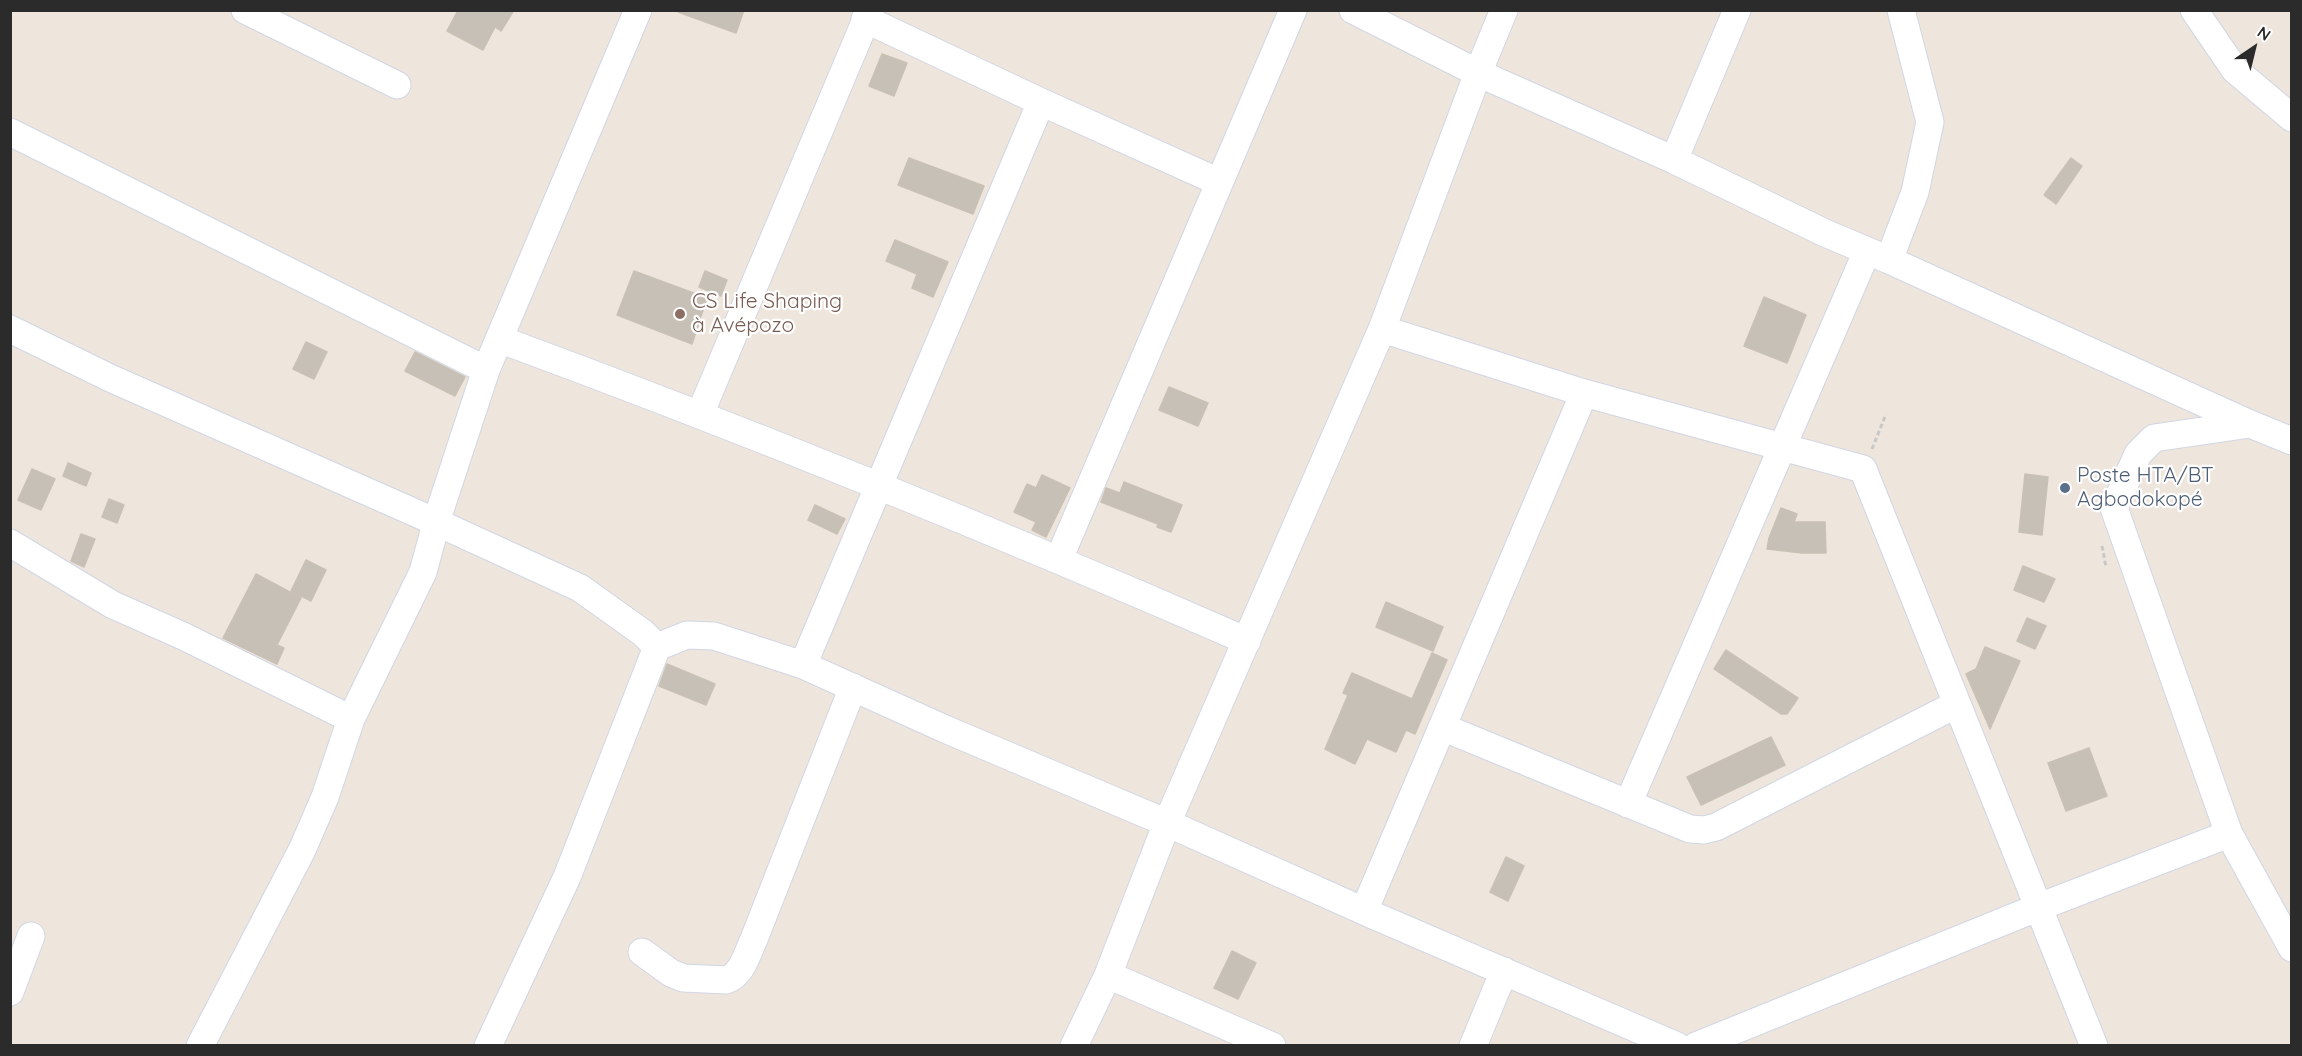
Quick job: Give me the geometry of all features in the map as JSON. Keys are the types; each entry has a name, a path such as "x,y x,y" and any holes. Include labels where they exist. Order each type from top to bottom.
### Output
{"street":[{"path":"246,10 397,85"},
{"path":"200,1046 302,849 325,797 351,719 423,572 436,522 486,370 638,10"},
{"path":"1059,559 1293,10"},
{"path":"1353,10 1478,73 1674,160 2250,424 2292,441"},
{"path":"1074,1046 1108,975 1167,823 1382,329 1504,10"},
{"path":"1674,160 1737,10"},
{"path":"1628,804 1783,447 1878,255 1915,192 1930,122 1901,10"},
{"path":"2194,10 2235,70 2292,118"},
{"path":"700,414 868,15 1041,102 1219,182"},
{"path":"802,665 876,486 1041,102"},
{"path":"10,132 486,370"},
{"path":"10,329 110,378 580,588 643,633 657,647"},
{"path":"1382,329 1584,393 1863,469 2094,1046"},
{"path":"499,339 700,414 1059,559 1247,641"},
{"path":"1364,911 1584,393"},
{"path":"2250,424 2154,438 2138,454 2114,508 2229,834 2292,948"},
{"path":"10,543 113,605 183,636 351,719"},
{"path":"488,1046 567,877 657,647 687,635 714,636 802,665 1677,1046"},
{"path":"642,952 671,973 683,978 726,980 739,971 754,939 853,687"},
{"path":"1442,727 1690,829 1704,830 1716,827 1957,704"},
{"path":"1696,1046 2039,907 2229,834"},
{"path":"10,992 31,936"},
{"path":"1473,1046 1504,971"},
{"path":"1108,975 1272,1046"}],"path":[{"path":"1863,469 1886,414"},
{"path":"2101,540 2106,567"}],"building":[{"path":"458,10 514,10 501,31 495,27 483,50 447,31"},
{"path":"679,10 744,10 736,33 678,12"},
{"path":"882,54 907,63 894,96 869,86"},
{"path":"909,158 984,186 973,214 898,185"},
{"path":"2071,158 2082,166 2056,204 2044,195"},
{"path":"895,240 948,262 933,297 912,288 917,274 886,261"},
{"path":"634,271 707,298 692,344 617,315"},
{"path":"705,271 727,280 721,296 699,287"},
{"path":"1764,297 1806,315 1787,363 1744,346"},
{"path":"306,342 327,352 314,379 293,369"},
{"path":"415,352 465,377 455,396 405,371"},
{"path":"1169,387 1208,403 1198,426 1159,410"},
{"path":"68,463 91,473 86,486 63,476"},
{"path":"32,469 55,479 41,510 18,500"},
{"path":"2025,474 2048,477 2042,535 2019,532"},
{"path":"1042,475 1070,488 1046,537 1032,530 1036,522 1014,512 1027,484 1036,488"},
{"path":"1124,482 1182,505 1171,532 1157,527 1158,524 1101,502 1106,488 1120,493"},
{"path":"109,499 124,505 117,523 102,517"},
{"path":"815,505 845,519 837,534 808,520"},
{"path":"1781,508 1797,514 1794,522 1825,522 1826,553 1767,549"},
{"path":"81,534 95,539 84,567 71,561"},
{"path":"306,560 326,570 311,601 291,591"},
{"path":"2023,566 2055,579 2044,602 2014,590"},
{"path":"256,574 301,598 277,645 284,648 277,664 223,638"},
{"path":"1386,602 1443,627 1433,651 1376,627"},
{"path":"2027,618 2046,626 2035,649 2017,641"},
{"path":"1985,647 2020,661 1990,729 1966,674 1976,669"},
{"path":"1726,650 1798,698 1787,714 1781,714 1714,669"},
{"path":"1432,653 1447,660 1415,734 1406,730 1396,752 1367,739 1355,764 1325,749 1348,695 1343,693 1352,673 1412,699"},
{"path":"667,664 715,684 706,705 659,686"},
{"path":"1771,737 1785,765 1701,805 1687,777"},
{"path":"2089,748 2107,796 2066,811 2048,763"},
{"path":"1506,857 1524,866 1508,901 1490,892"},
{"path":"1232,951 1256,963 1238,999 1214,988"}],"place":[{"name":"CS Life Shaping à Avépozo","path":"680,314"},
{"name":"Poste HTA/BT Agbodokopé","path":"2065,488"}]}
